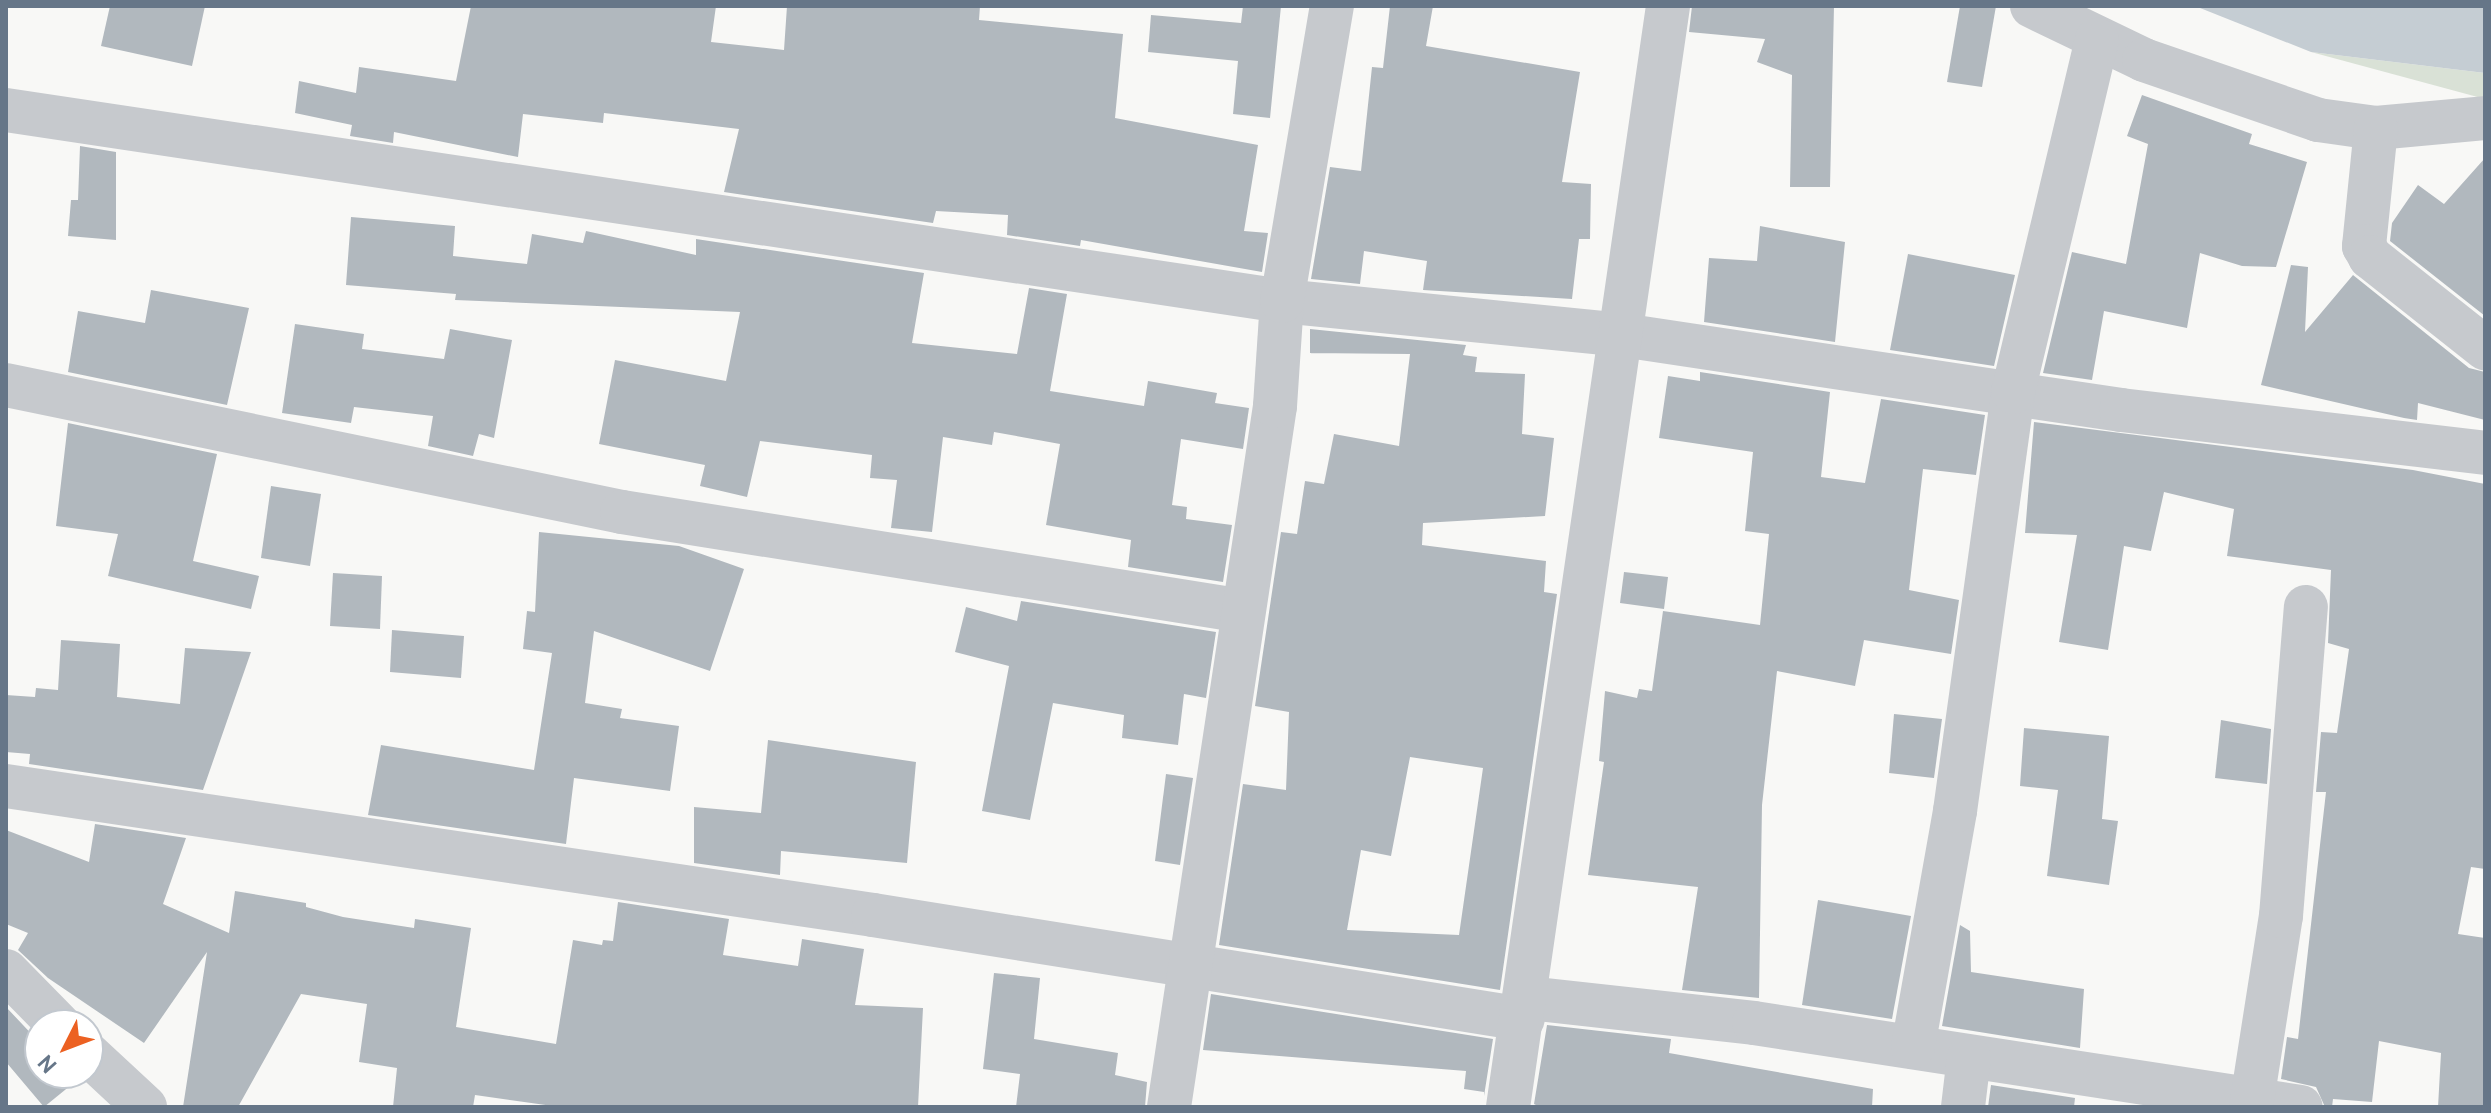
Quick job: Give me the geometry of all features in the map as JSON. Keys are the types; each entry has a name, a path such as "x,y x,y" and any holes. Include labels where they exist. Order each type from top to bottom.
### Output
{"street":[{"path":"1169,1107 1189,966 1219,804 1243,611 1275,406 1282,301 1332,6"},
{"path":"1508,1107 1526,1009 1668,6"},
{"path":"2032,6 2097,40 2318,120 2376,128 2485,118"},
{"path":"1913,1047 1955,811 2013,392 2097,40"},
{"path":"6,110 1282,301 1622,335 2121,410 2485,453"},
{"path":"2376,128 2364,246 2370,257 2485,348"},
{"path":"6,385 622,512 1243,611"},
{"path":"2251,1103 2281,916 2306,607"},
{"path":"6,786 1189,966 1526,1009 1754,1023 2251,1103 2301,1107"},
{"path":"6,971 43,1009"},
{"path":"1963,1107 1969,1057"},
{"path":"104,1069 145,1107"}],"shaded area":[{"path":"2195,6 2485,6 2485,73 2311,52"},
{"path":"2311,52 2485,73 2485,99"}],"building":[{"path":"110,6 205,6 192,66 101,46"},
{"path":"471,6 716,6 711,42 784,50 787,6 980,6 979,20 1123,34 1115,118 1258,145 1244,231 1268,233 1262,272 1081,240 1080,246 1007,235 1008,215 936,211 933,223 724,192 739,129 604,113 603,123 523,114 518,157 394,132 393,143 350,136 352,125 295,113 299,81 356,93 359,67 456,81"},
{"path":"1243,6 1281,6 1270,118 1233,114 1238,61 1148,52 1151,15 1241,23"},
{"path":"1390,6 1433,6 1426,46 1580,72 1562,182 1591,184 1590,239 1579,239 1572,299 1423,290 1427,261 1364,251 1360,284 1311,279 1330,167 1361,171 1372,67 1383,68"},
{"path":"1692,6 1834,6 1830,187 1790,187 1792,75 1757,62 1765,39 1689,32"},
{"path":"1960,6 1996,6 1982,87 1947,82"},
{"path":"2142,95 2252,134 2249,144 2307,162 2276,267 2242,266 2200,253 2187,328 2104,311 2092,380 2043,373 2072,252 2126,264 2148,144 2127,136"},
{"path":"80,146 116,152 116,240 68,236 71,200 78,200"},
{"path":"2485,158 2485,316 2390,241 2392,223 2418,185 2444,204"},
{"path":"351,217 455,226 453,256 527,264 532,234 583,243 586,231 696,255 696,239 924,273 912,343 1017,354 1029,288 1067,294 1050,391 1144,406 1148,381 1217,393 1215,403 1249,408 1243,449 1181,439 1172,505 1187,507 1186,519 1232,525 1223,582 1128,567 1131,540 1046,525 1060,444 994,432 992,445 943,437 932,532 891,528 897,480 870,478 872,455 760,441 747,497 700,486 705,465 599,444 615,360 726,381 740,312 455,300 456,294 346,285"},
{"path":"1760,226 1845,242 1835,342 1704,322 1709,258 1757,261"},
{"path":"1908,254 2015,275 1994,366 1890,350"},
{"path":"2291,265 2308,267 2305,332 2353,275 2469,368 2485,372 2485,420 2418,403 2417,420 2404,418 2261,385"},
{"path":"151,290 249,308 227,405 68,372 78,311 145,323"},
{"path":"295,324 364,334 362,349 444,359 450,329 512,340 494,438 479,434 473,456 428,446 433,416 354,407 351,423 282,413"},
{"path":"1310,329 1466,345 1463,355 1477,357 1475,372 1525,374 1522,434 1554,438 1545,516 1423,523 1422,545 1546,561 1544,592 1557,594 1500,990 1219,945 1243,784 1286,790 1289,712 1255,706 1281,532 1297,534 1305,481 1324,484 1334,434 1399,446 1410,354 1310,353","holes":["1410,757 1483,768 1459,935 1347,930 1361,850 1391,856"]},
{"path":"1700,372 1830,392 1821,477 1865,483 1881,399 1985,415 1976,475 1923,469 1909,590 1959,600 1951,654 1864,640 1855,686 1777,671 1762,805 1759,998 1682,990 1698,887 1588,875 1604,762 1599,761 1605,691 1637,698 1639,689 1652,691 1663,611 1760,625 1769,534 1745,531 1753,452 1659,438 1668,376 1700,381"},
{"path":"2034,422 2413,470 2485,484 2485,869 2471,867 2458,934 2485,938 2485,1107 2438,1107 2441,1053 2379,1041 2372,1102 2333,1099 2332,1107 2325,1107 2316,1087 2281,1079 2287,1037 2298,1039 2326,792 2316,792 2321,732 2337,733 2349,649 2328,643 2331,570 2227,556 2234,509 2164,492 2151,551 2124,546 2108,650 2059,642 2077,535 2025,533"},
{"path":"68,423 217,454 193,561 259,576 251,609 108,576 118,534 56,526"},
{"path":"271,486 321,494 310,566 261,558"},
{"path":"539,532 679,546 744,569 710,671 594,631 585,703 622,709 620,718 679,726 670,791 574,778 566,844 368,815 381,745 534,770 552,653 523,649 527,611 535,612"},
{"path":"1624,572 1668,577 1664,609 1620,603"},
{"path":"333,573 382,576 380,629 330,626"},
{"path":"1021,601 1216,632 1206,698 1184,694 1178,745 1122,738 1124,715 1053,703 1030,820 982,811 1009,666 955,652 966,607 1017,621"},
{"path":"392,630 464,636 461,678 390,672"},
{"path":"61,640 120,644 117,697 180,704 185,648 251,652 203,790 29,764 30,754 6,752 6,695 35,697 36,688 58,690"},
{"path":"1894,714 1942,719 1934,778 1889,773"},
{"path":"2221,720 2271,729 2267,784 2215,778"},
{"path":"2024,728 2109,736 2102,819 2118,821 2109,885 2047,876 2058,790 2020,786"},
{"path":"768,740 916,762 907,863 781,851 780,875 694,863 694,807 761,813"},
{"path":"1166,774 1193,778 1180,865 1155,861"},
{"path":"95,824 186,838 163,904 229,933 235,891 306,903 306,907 343,917 414,928 415,919 471,928 456,1027 556,1044 573,940 602,945 603,940 613,941 618,902 729,919 723,955 798,966 802,939 864,949 855,1005 923,1008 918,1107 560,1107 475,1095 473,1107 393,1107 397,1068 359,1062 367,1004 301,994 238,1107 183,1107 207,952 144,1043 104,1016 104,1009 94,1009 48,978 18,950 28,933 6,924 6,830 89,862"},
{"path":"1818,900 1911,916 1892,1019 1802,1005"},
{"path":"1960,925 1970,931 1971,972 2084,989 2080,1048 1942,1026"},
{"path":"994,973 1040,978 1034,1039 1118,1053 1115,1075 1147,1082 1145,1107 1016,1107 1020,1074 983,1069"},
{"path":"1211,994 1493,1039 1484,1096 1484,1092 1464,1089 1466,1071 1203,1050"},
{"path":"6,1007 24,1026 24,1083 6,1062"},
{"path":"1547,1025 1671,1039 1669,1053 1873,1089 1872,1107 1540,1107 1534,1104"},
{"path":"1991,1085 2075,1098 2074,1107 1988,1107"},
{"path":"29,1089 66,1089 44,1107"}]}
